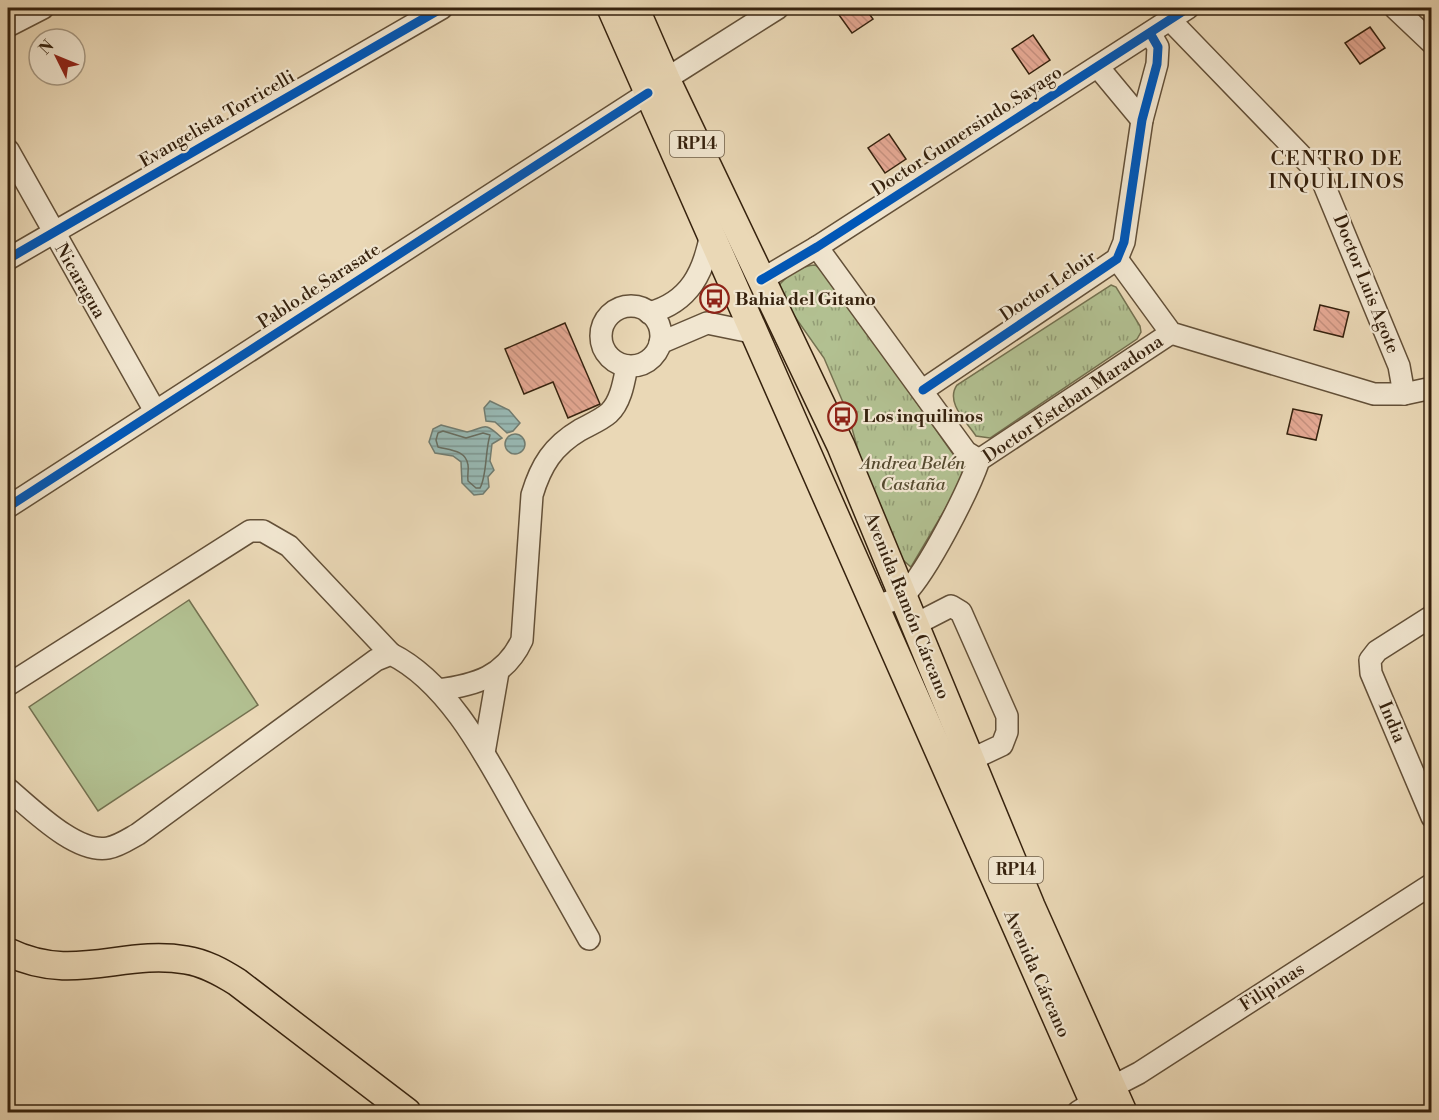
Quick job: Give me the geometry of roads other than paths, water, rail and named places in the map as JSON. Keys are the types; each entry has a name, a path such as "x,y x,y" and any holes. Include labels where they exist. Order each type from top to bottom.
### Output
{"main road":[{"name":"Avenida Ramón Cárcano","path":"610,8 657,86 761,280 841,446 916,624 958,765"},
{"name":"Avenida Ramón Cárcano","path":"635,8 657,86 711,233 875,607 958,765"},
{"path":"804,442 831,471 883,591 891,597 904,595"},
{"name":"Avenida Cárcano","path":"958,765 1096,1104"},
{"path":"8,952 40,964 64,968 161,957 187,960 212,968 237,982 407,1113"},
{"name":"RP14","path":"1096,1104 1123,1113"}],"street":[{"name":"Evangelista Torricelli","path":"8,259 442,8"},
{"name":"Pablo de Sarasate","path":"8,507 778,8"},
{"name":"Doctor Gumersindo Sayago","path":"761,280 817,247 1188,8"},
{"path":"1395,8 1431,43"},
{"path":"8,26 37,9"},
{"name":"Doctor Luis Agote","path":"1170,20 1320,175 1399,366 1404,394"},
{"name":"Doctor Leloir","path":"923,390 1117,259 1124,242 1142,120 1157,64 1158,47 1150,33"},
{"path":"1098,67 1142,120"},
{"name":"Nicaragua","path":"8,150 52,233 155,411"},
{"path":"649,313 667,308 691,290 707,254 711,233"},
{"path":"817,247 966,452 979,460"},
{"name":"Doctor Esteban Maradona","path":"1117,259 1171,333 1374,394 1404,394 1431,388"},
{"path":"691,290 707,323"},
{"path":"631,306 649,313 659,326 660,343 657,351 644,363 627,366 609,357 604,349 602,339 606,320 622,308 631,306"},
{"path":"660,343 707,323 756,333"},
{"name":"Doctor Esteban Maradona","path":"904,595 922,570 972,481 979,460 1171,333"},
{"path":"438,690 466,686 498,672 514,658 522,640 532,495 539,473 549,455 565,439 610,413 619,396 627,366"},
{"path":"8,684 250,531 263,531 289,546 391,654 402,660 438,690 484,753 590,939"},
{"path":"875,607 904,595"},
{"path":"916,624 951,606 961,612 1007,716 1007,732 1002,746 958,765"},
{"name":"India","path":"1431,616 1377,651 1370,660 1371,674 1431,817"},
{"path":"8,789 60,832 86,846 106,848 138,834 376,660 391,654"},
{"path":"484,753 498,672"},
{"name":"Filipinas","path":"1096,1104 1139,1073 1431,884"}],"water":[{"path":"490,401 509,410 520,423 513,431 507,433 495,422 486,421 484,408"},
{"path":"441,425 467,432 488,427 502,438 492,444 490,461 494,470 488,477 489,487 483,494 474,495 462,483 461,462 453,456 435,453 429,442 433,429"},
{"path":"515,434 522,437 525,444 522,451 515,454 508,451 505,444 508,437"}],"place":[{"name":"Bahia del Gitano","path":"714,299"},
{"name":"Los inquilinos","path":"842,416"}],"district":[{"name":"CENTRO DE INQUILINOS","path":"1337,170"}],"park label":[{"name":"Andrea Belén Castaña","path":"913,473"}]}
